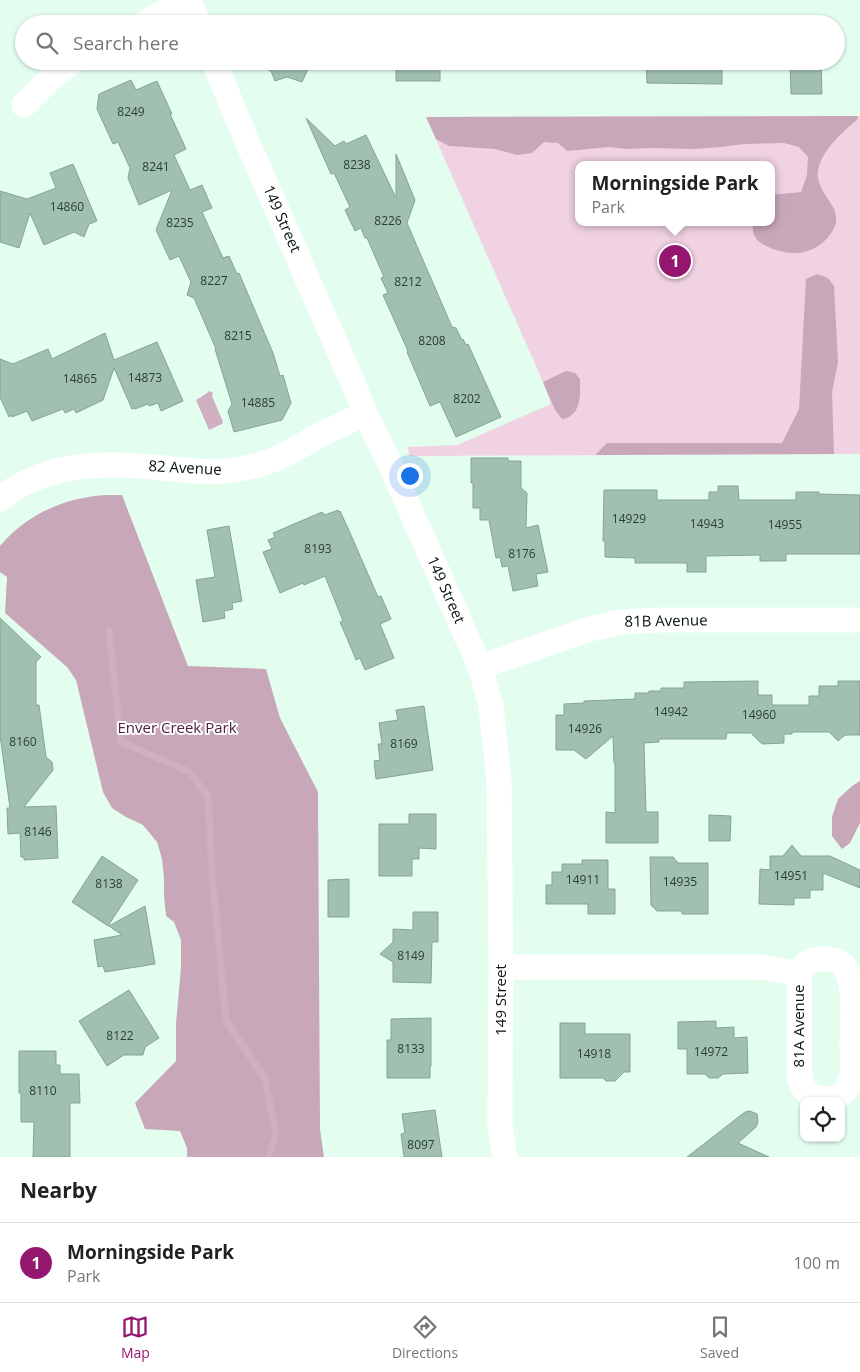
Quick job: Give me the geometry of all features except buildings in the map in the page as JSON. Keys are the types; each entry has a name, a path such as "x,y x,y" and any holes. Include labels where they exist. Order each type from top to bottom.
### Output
{"street":[{"path":"160,15 188,0 195,15"},
{"path":"24,105 62,70"},
{"name":"149 Street","path":"218,70 365,413 385,453 480,667 491,706 499,782 500,1126 505,1157"},
{"name":"82 Avenue","path":"0,499 20,485 39,477 70,468 92,465 116,464 214,472 255,465 287,454 310,440 365,413"},
{"name":"81B Avenue","path":"480,667 590,629 621,622 658,620 860,620"},
{"name":"81A Avenue","path":"829,958 842,964 849,977 852,998 852,1074 846,1089 835,1097 825,1099 815,1097 804,1089 800,1080 799,974 808,962 829,958"},
{"name":"81A Avenue","path":"501,967 759,967 799,974"}],"shaded area":[{"path":"860,116 860,454 409,456 408,447 457,445 551,404 426,117"},
{"path":"209,391 213,393 212,396 223,422 209,430 196,400"}],"green space":[{"path":"858,116 857,120 844,131 825,153 818,170 820,186 835,213 834,227 827,239 818,246 798,253 785,252 764,245 753,234 753,226 775,226 775,195 801,192 807,175 808,157 799,147 784,143 744,144 692,149 625,149 610,147 567,151 558,143 544,142 532,153 517,155 495,149 449,146 436,139 426,117"},
{"path":"817,274 828,278 834,286 838,362 832,392 834,454 595,455 607,443 782,443 799,409 806,279"},
{"path":"566,371 575,373 580,379 580,394 577,409 568,417 562,419 555,410 543,382"},
{"name":"Enver Creek Park","path":"105,495 122,495 188,666 266,669 280,718 318,792 320,1129 324,1157 187,1157 187,1148 180,1131 145,1129 135,1103 176,1061 176,1024 181,967 181,940 174,922 166,916 162,859 157,842 143,825 112,808 103,792 76,680 67,667 5,613 7,577 0,572 0,546 22,525 61,504"},
{"path":"860,781 860,823 850,843 842,849 832,836 832,817 838,799"}],"waterway":[{"path":"109,631 121,742 190,772 208,797 212,873 226,1021 265,1079 276,1135 268,1157"}],"place":[{"name":"Morningside Park","path":"675,261"}]}
